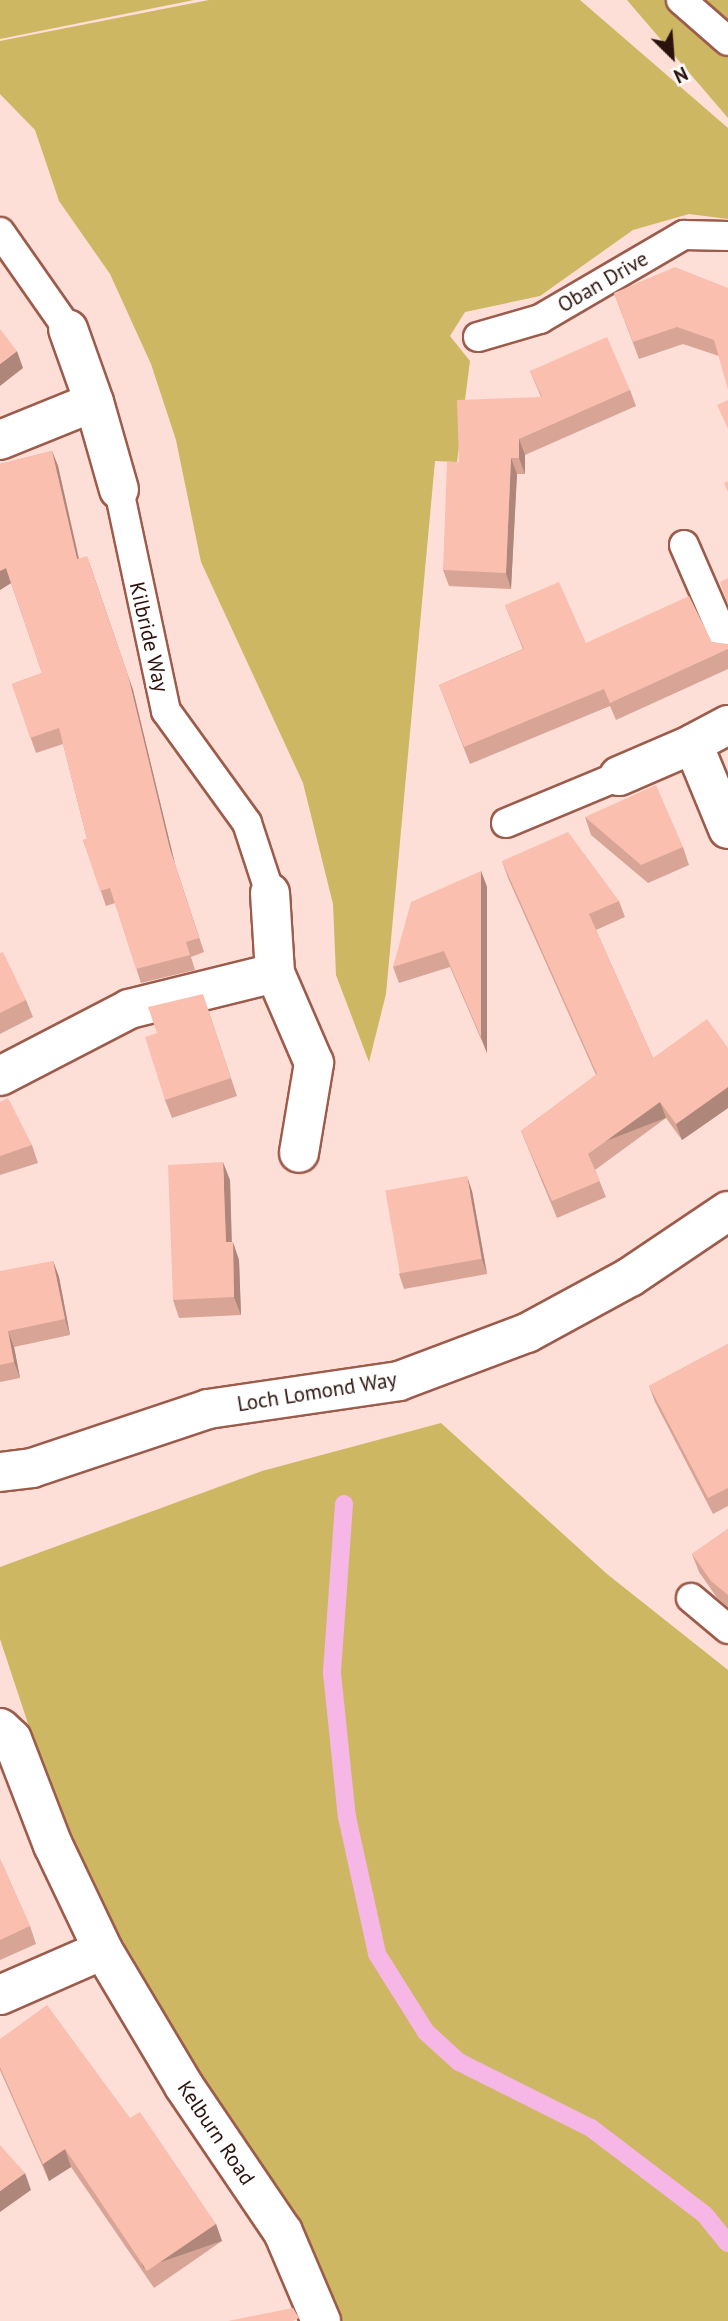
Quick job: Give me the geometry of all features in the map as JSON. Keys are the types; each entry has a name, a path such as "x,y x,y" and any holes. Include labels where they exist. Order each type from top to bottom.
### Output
{"street":[{"name":"Kilbride Way","path":"68,329 94,401 119,490"},
{"path":"0,440 94,401"},
{"path":"619,776 693,744 728,725"},
{"path":"693,744 728,829"},
{"name":"Kilbride Way","path":"270,893 275,973 313,1063 299,1153"},
{"path":"0,1076 129,1009 275,973"},
{"name":"Loch Lomond Way","path":"0,1472 32,1468 208,1409 399,1381 527,1333 630,1278 728,1211"},
{"name":"Kelburn Road","path":"0,1728 12,1739 54,1845 103,1950 184,2086 283,2232 321,2321"},
{"path":"0,1995 103,1950"}],"lane":[{"path":"681,0 728,41"},
{"name":"Kilbride Way","path":"0,232 68,329"},
{"name":"Oban Drive","path":"478,337 540,319 684,235 728,236"},
{"name":"Kilbride Way","path":"119,490 166,710 247,823 270,893"},
{"path":"684,545 728,646"},
{"path":"506,823 619,776"},
{"path":"691,1598 728,1629"}],"shaded area":[{"path":"0,0 194,0 0,39"},
{"path":"209,0 580,0 728,128 728,219 689,214 633,230 540,296 465,312 450,336 470,361 457,462 435,461 386,994 369,1062 336,975 333,904 303,783 201,562 176,440 151,364 110,274 59,201 35,130 0,94 0,41"},
{"path":"627,0 728,0 728,118"},
{"path":"441,1423 607,1574 728,1670 728,2321 321,2321 103,1950 0,1639 0,1567 262,1471"}],"building":[{"path":"675,267 728,288 728,390 714,340 677,327 633,342 614,293"},
{"path":"0,329 17,351 0,364"},
{"path":"607,337 630,390 519,439 519,458 511,458 506,573 443,570 447,462 459,462 457,400 542,397 530,371"},
{"path":"728,400 728,429 717,405"},
{"path":"52,451 77,559 87,556 128,675 170,849 199,938 186,942 190,955 136,969 110,888 100,891 83,840 87,839 59,728 30,738 12,684 42,673 6,568 0,571 0,464"},
{"path":"728,578 728,605 720,582"},
{"path":"559,582 586,643 689,596 712,642 728,644 728,649 610,703 604,689 464,747 439,685 524,649 505,605"},
{"path":"656,785 683,847 641,865 585,817"},
{"path":"568,832 619,901 589,914 653,1058 707,1019 728,1048 728,1087 676,1124 660,1102 588,1154 600,1181 552,1201 521,1131 597,1074 502,861"},
{"path":"481,871 481,1037 444,951 393,967 411,902"},
{"path":"3,952 26,1000 0,1013 0,953"},
{"path":"203,994 231,1078 165,1100 145,1037 157,1033 148,1007"},
{"path":"8,1098 32,1145 0,1156 0,1102"},
{"path":"223,1162 226,1242 233,1242 234,1297 173,1300 168,1165"},
{"path":"467,1176 482,1259 400,1273 385,1190"},
{"path":"53,1261 65,1319 8,1331 14,1362 0,1365 0,1271"},
{"path":"728,1344 728,1488 708,1498 649,1386"},
{"path":"728,1529 728,1595 711,1581 692,1554"},
{"path":"0,1859 30,1926 0,1940"},
{"path":"47,2005 130,2118 140,2112 216,2224 147,2271 65,2149 43,2164 0,2067 0,2039"},
{"path":"0,2145 25,2173 0,2191"},
{"path":"293,2308 299,2318 293,2321 228,2321"}],"waterway":[{"path":"344,1504 332,1673 347,1817 377,1954 426,2032 459,2062 591,2128 705,2215 728,2243"}]}
